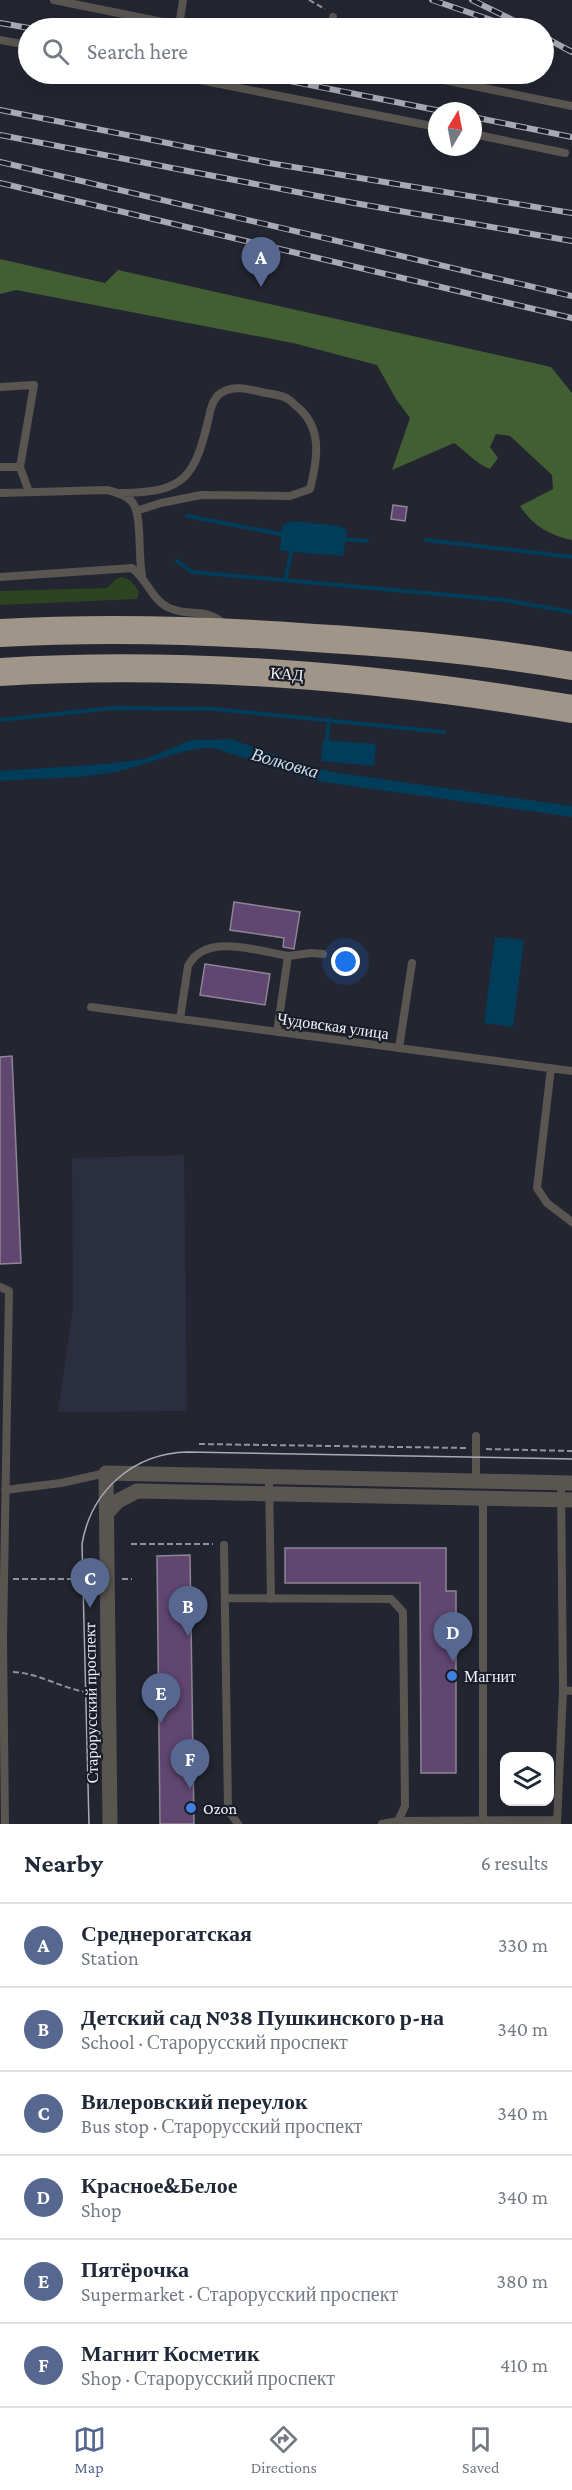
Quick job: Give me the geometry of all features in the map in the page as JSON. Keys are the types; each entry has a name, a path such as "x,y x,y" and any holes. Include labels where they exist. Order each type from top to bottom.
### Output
{"highway":[{"path":"0,633 161,629 236,632 415,644 508,655 572,666"},
{"name":"КАД","path":"0,672 159,668 283,673 406,685 572,709"}],"street":[{"path":"106,1473 566,1482"},
{"name":"Старорусский проспект","path":"106,1473 110,1824"},
{"path":"107,1513 118,1501 137,1491 566,1500"}],"lane":[{"path":"54,0 141,18"},
{"path":"180,18 183,0"},
{"path":"0,40 18,43"},
{"path":"220,84 428,125"},
{"path":"463,84 572,106"},
{"path":"482,136 565,153"},
{"path":"0,387 34,385 20,467 29,492"},
{"path":"0,492 107,490 121,493 144,493 165,489 191,472 202,447 211,406 220,393 239,387 286,397 304,412 316,432 317,461 310,489 290,496 201,495 160,503 136,511"},
{"path":"0,467 20,467"},
{"path":"121,493 134,503 139,522 138,559 142,575 158,602 172,610 211,614 236,632"},
{"path":"0,577 132,568 142,575"},
{"path":"180,1019 188,966 199,951 219,945 288,956 323,954"},
{"path":"277,1032 288,956"},
{"path":"399,1048 412,963"},
{"name":"Чудовская улица","path":"91,1007 572,1071"},
{"path":"551,1068 537,1188 547,1203 572,1222"},
{"path":"0,1287 9,1291 1,1629 5,1824"},
{"path":"476,1436 476,1480 483,1498 483,1821"},
{"path":"5,1490 61,1483 106,1473"},
{"path":"269,1477 271,1599"},
{"path":"382,1824 398,1821 557,1822 563,1690 566,1482"},
{"path":"224,1545 228,1810 238,1824"},
{"path":"226,1598 391,1599 403,1612 405,1806 398,1821"},
{"path":"563,1690 572,1691"}],"path":[{"path":"309,0 332,14 333,17"},
{"path":"198,1444 572,1451"},
{"path":"131,1544 224,1545"},
{"path":"10,1579 75,1579"},
{"path":"116,1579 132,1579"},
{"path":"3,1672 29,1673 78,1692 99,1694"}],"shaded area":[{"path":"184,1155 187,1411 58,1412 73,1307 72,1158"}],"green space":[{"path":"0,259 105,283 118,270 551,367 572,393 572,540 542,529 520,506 553,489 552,475 510,436 496,434 490,447 498,458 490,469 475,461 454,443 392,470 410,418 396,399 377,365 293,343 16,290 0,294"},
{"path":"121,577 134,585 139,593 137,599 0,605 0,591 107,588"}],"water":[{"path":"293,521 341,526 347,531 343,556 280,551 282,525"},
{"name":"Волковка","path":"231,739 295,762 332,772 572,806 572,817 316,781 213,748 190,750 115,772 0,781 0,771 145,759 191,740"},
{"path":"323,740 376,744 374,766 321,761"},
{"path":"495,937 524,940 513,1027 484,1023"}],"building":[{"path":"393,505 407,507 405,521 391,519"},
{"path":"234,902 300,912 294,949 283,947 284,938 230,930"},
{"path":"205,964 270,974 265,1005 200,995"},
{"path":"12,1056 21,1263 0,1264 0,1057"},
{"path":"285,1548 446,1548 446,1591 456,1591 456,1773 421,1773 420,1583 285,1583"},
{"path":"190,1555 194,1824 160,1824 157,1556"}],"waterway":[{"path":"187,516 286,535"},
{"path":"341,539 367,541"},
{"path":"426,540 572,557"},
{"path":"285,581 292,548"},
{"path":"177,561 192,572 504,600 572,612"},
{"path":"0,720 112,708 214,709 444,732"},
{"path":"327,740 329,719"}],"tram line":[{"path":"89,1824 82,1544 95,1507 118,1478 150,1459 188,1452 572,1459"}],"railway":[{"path":"432,0 485,18"},
{"path":"472,0 509,18"},
{"path":"0,23 18,26"},
{"path":"554,42 572,52"},
{"path":"305,84 428,108"},
{"path":"0,110 269,163 572,213"},
{"path":"482,119 572,137"},
{"path":"0,135 354,203 572,241"},
{"path":"0,162 572,296"},
{"path":"0,183 572,318"}],"place":[{"name":"Среднерогатская","path":"261,287"},
{"name":"Вилеровский переулок","path":"90,1608"},
{"name":"Детский сад №38 Пушкинского р-на","path":"188,1636"},
{"name":"Красное&Белое","path":"453,1662"},
{"name":"Магнит","path":"452,1676"},
{"name":"Пятёрочка","path":"161,1723"},
{"name":"Магнит Косметик","path":"190,1789"},
{"name":"Ozon","path":"191,1808"}]}
